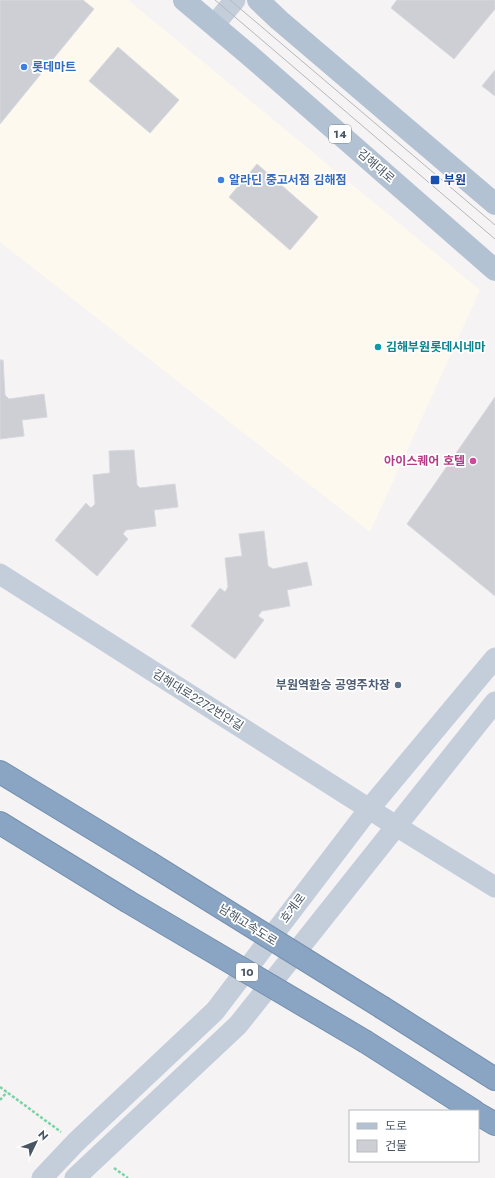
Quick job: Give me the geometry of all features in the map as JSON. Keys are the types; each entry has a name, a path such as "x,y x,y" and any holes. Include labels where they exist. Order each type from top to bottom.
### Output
{"highway":[{"name":"남해고속도로","path":"0,772 148,862 495,1079"},
{"name":"10","path":"0,823 128,901 366,1042 472,1110"},
{"path":"479,1115 495,1124"}],"main road":[{"name":"김해대로","path":"184,0 495,270"},
{"path":"214,25 235,0"},
{"path":"258,0 279,20 495,204"},
{"name":"김해대로2272번안길","path":"0,574 369,809 495,887"},
{"name":"호계로","path":"42,1178 76,1142 214,1011 369,809 495,658"},
{"path":"75,1178 238,1025 495,702"}],"path":[{"path":"0,1087 76,1142"},
{"path":"0,1100 6,1092"}],"shaded area":[{"path":"0,0 128,0 480,290 370,532 0,242"}],"building":[{"name":"롯데마트","path":"0,0 83,0 94,9 0,124"},
{"path":"397,0 495,0 495,9 454,59 391,8"},
{"path":"118,47 179,100 150,133 89,81"},
{"path":"495,70 495,96 482,86"},
{"path":"257,164 318,217 290,250 229,197"},
{"path":"0,360 3,360 5,395 9,399 44,394 47,417 22,420 24,436 0,439"},
{"name":"아이스퀘어 호텔","path":"495,397 495,596 407,524"},
{"path":"134,450 137,485 140,488 175,484 178,507 154,510 156,526 126,530 123,534 128,539 97,576 55,540 86,503 91,508 95,504 93,475 110,473 109,451"},
{"path":"264,531 268,566 273,569 307,562 312,585 287,590 290,606 262,611 258,616 264,620 235,659 191,626 220,588 225,592 228,587 225,558 242,556 239,534"}],"tram line":[{"path":"215,0 495,239"},
{"path":"230,0 495,225"}],"place":[{"name":"롯데마트","path":"24,67"},
{"name":"알라딘 중고서점 김해점","path":"221,180"},
{"name":"부원","path":"435,180"},
{"name":"김해부원롯데시네마","path":"378,347"},
{"name":"아이스퀘어 호텔","path":"473,461"},
{"name":"부원역환승 공영주차장","path":"398,685"}]}
